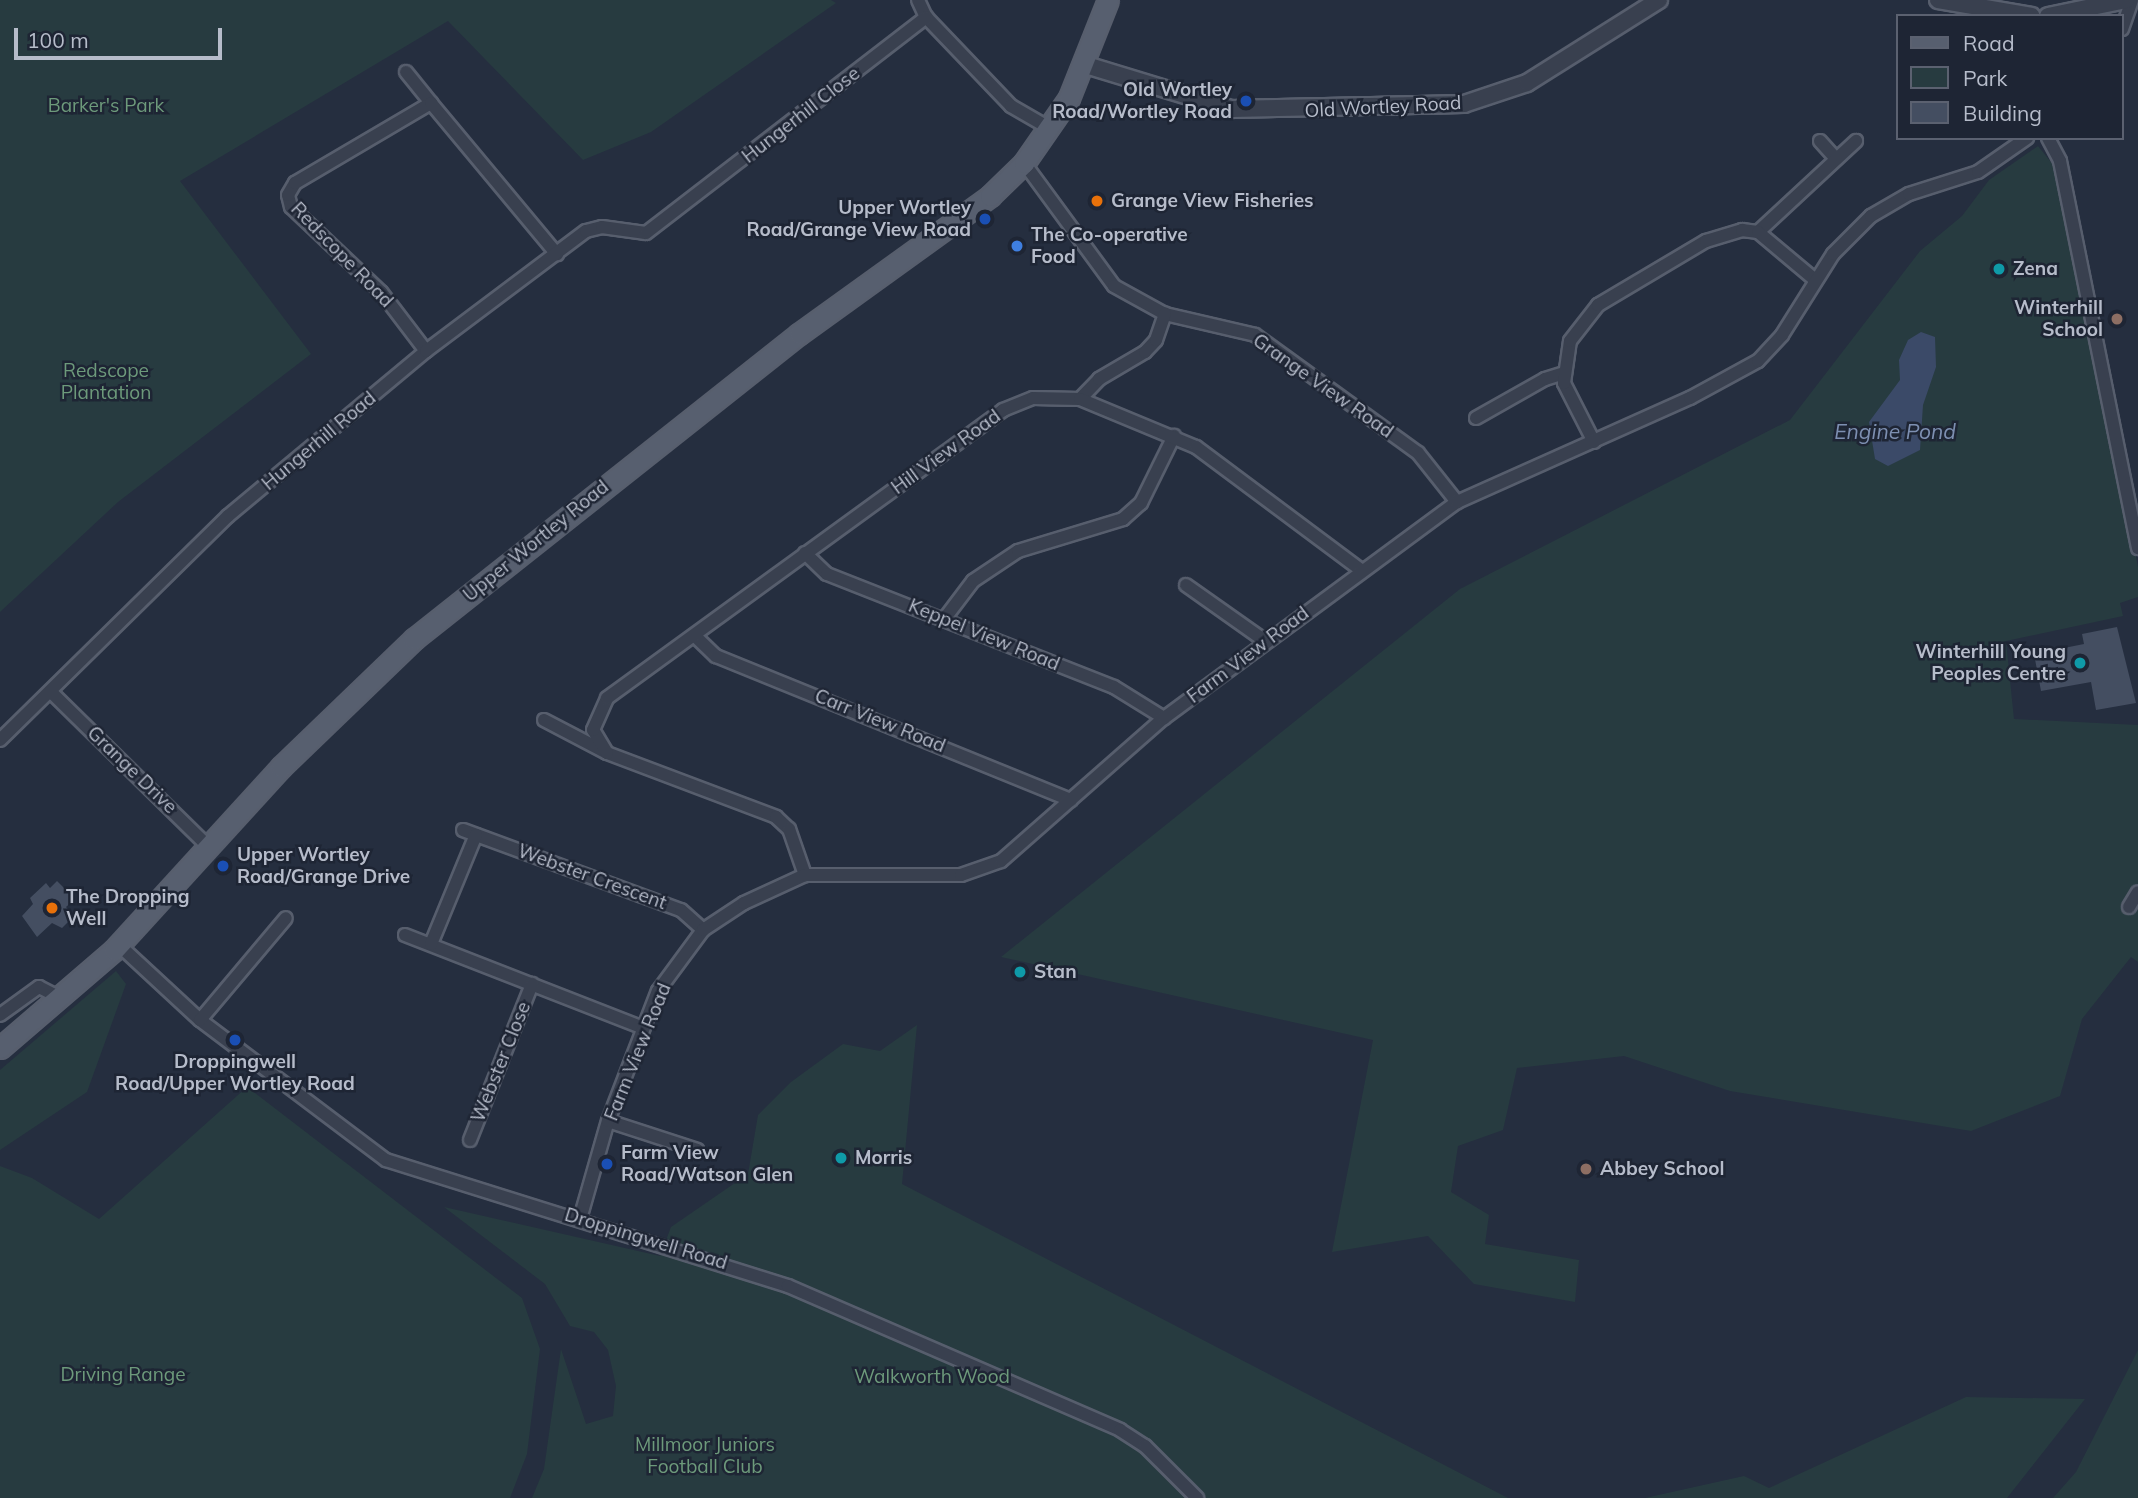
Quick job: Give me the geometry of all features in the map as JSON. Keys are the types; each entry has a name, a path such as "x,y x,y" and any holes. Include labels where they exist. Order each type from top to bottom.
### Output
{"main road":[{"name":"Upper Wortley Road","path":"0,1048 119,945 211,849 281,767 414,639 799,334 951,228 1024,163 1051,129 1086,65 1108,0"}],"street":[{"path":"918,0 926,17 1011,106 1051,129"},
{"name":"Old Wortley Road","path":"1086,65 1231,109 1464,104 1527,83 1659,0"},
{"path":"1938,0 2020,14"},
{"path":"2097,13 2126,0"},
{"path":"2124,23 2132,0"},
{"name":"Hungerhill Close","path":"677,213 926,17"},
{"path":"406,72 557,254"},
{"name":"Redscope Road","path":"426,351 381,292 291,207 288,195 295,183 431,103"},
{"name":"Farm View Road","path":"580,1219 608,1121 658,991 703,930 744,903 805,875 982,870 1001,861 1164,718 1361,570 1457,502 1594,442 1758,361 1782,335 1814,279 1854,232 1886,205 1978,172 2005,159 2025,140"},
{"path":"2049,140 2060,160 2138,548"},
{"path":"1820,141 1836,159"},
{"path":"1594,442 1564,383 1564,373 1577,328 1598,305 1721,234 1758,232 1856,141"},
{"name":"Grange View Road","path":"1024,163 1099,270 1138,302 1165,314 1255,335 1418,453 1457,502"},
{"name":"Hungerhill Road","path":"0,740 228,516 426,351 586,232 602,228 646,233 677,213"},
{"path":"1758,232 1814,279"},
{"path":"1080,399 1099,379 1145,352 1156,340 1165,314"},
{"path":"1481,412 1564,373"},
{"name":"Hill View Road","path":"607,753 593,730 607,698 1003,410 1033,398 1080,399 1174,436 1361,570"},
{"path":"945,618 973,581 1018,551 1123,519 1141,503 1174,436"},
{"name":"Keppel View Road","path":"805,553 827,574 945,618 1114,687 1164,718"},
{"path":"1186,585 1265,641"},
{"name":"Carr View Road","path":"695,636 716,656 1071,800"},
{"name":"Grange Drive","path":"51,692 211,849"},
{"path":"544,720 607,753 776,817 789,829 805,875"},
{"name":"Webster Crescent","path":"430,944 470,832 681,910 703,930"},
{"path":"2129,906 2138,892"},
{"path":"201,1020 286,918"},
{"path":"405,935 644,1028"},
{"name":"Droppingwell Road","path":"119,945 201,1020 386,1160 743,1268 1120,1430 1145,1446 1197,1498"},
{"name":"Webster Close","path":"470,1140 532,984"},
{"path":"0,1016 39,987 59,997"},
{"path":"608,1121 697,1150"}],"green space":[{"name":"Barker's Park","path":"0,0 831,0 836,3 651,132 583,160 448,21 180,181 311,354 118,502 0,612"},
{"path":"2038,146 2063,177 2138,567 2138,597 2120,603 2123,616 2006,641 2014,719 2138,725 2138,962 2131,957 2082,1019 2060,1096 1971,1131 1730,1091 1624,1056 1517,1068 1503,1130 1458,1146 1451,1192 1489,1215 1485,1244 1579,1260 1575,1302 1474,1284 1428,1236 1332,1252 1373,1040 1001,957 1460,589 1790,420 1920,251 1962,216 1989,180"},
{"path":"116,971 126,984 87,1092 0,1150 0,1070"},
{"path":"917,1025 902,1184 1508,1498 532,1498 544,1469 561,1349 586,1424 613,1416 616,1386 608,1350 594,1332 570,1326 545,1284 444,1207 660,1256 671,1227 748,1174 758,1115 791,1082 843,1044 880,1051"},
{"name":"Driving Range","path":"247,1087 522,1298 540,1349 527,1454 510,1498 0,1498 0,1166 32,1178 99,1219"},
{"path":"2138,1350 2138,1498 2053,1498 2076,1472"},
{"path":"1966,1397 2085,1399 2007,1498 1645,1498 1744,1476 1769,1488"}],"water":[{"name":"Engine Pond","path":"1921,332 1935,337 1936,367 1923,405 1920,450 1888,466 1875,459 1869,422 1900,380 1899,360 1908,340"}],"building":[{"name":"Winterhill Young Peoples Centre","path":"2117,627 2136,703 2096,710 2091,682 2041,691 2034,654 2084,644 2082,634"},
{"name":"The Dropping Well","path":"57,881 75,899 66,907 74,916 62,928 52,923 37,937 22,916 33,904 30,898 46,883 50,888"}],"place":[{"name":"Old Wortley Road/Wortley Road","path":"1246,101"},
{"name":"Grange View Fisheries","path":"1097,201"},
{"name":"Upper Wortley Road/Grange View Road","path":"985,219"},
{"name":"The Co-operative Food","path":"1017,246"},
{"name":"Zena","path":"1999,269"},
{"name":"Winterhill School","path":"2117,319"},
{"name":"Winterhill Young Peoples Centre","path":"2080,663"},
{"name":"Upper Wortley Road/Grange Drive","path":"223,866"},
{"name":"The Dropping Well","path":"52,908"},
{"name":"Stan","path":"1020,972"},
{"name":"Droppingwell Road/Upper Wortley Road","path":"235,1040"},
{"name":"Morris","path":"841,1158"},
{"name":"Farm View Road/Watson Glen","path":"607,1164"},
{"name":"Abbey School","path":"1586,1169"}],"park label":[{"name":"Redscope Plantation","path":"106,382"},
{"name":"Walkworth Wood","path":"932,1377"},
{"name":"Millmoor Juniors Football Club","path":"705,1456"}]}
